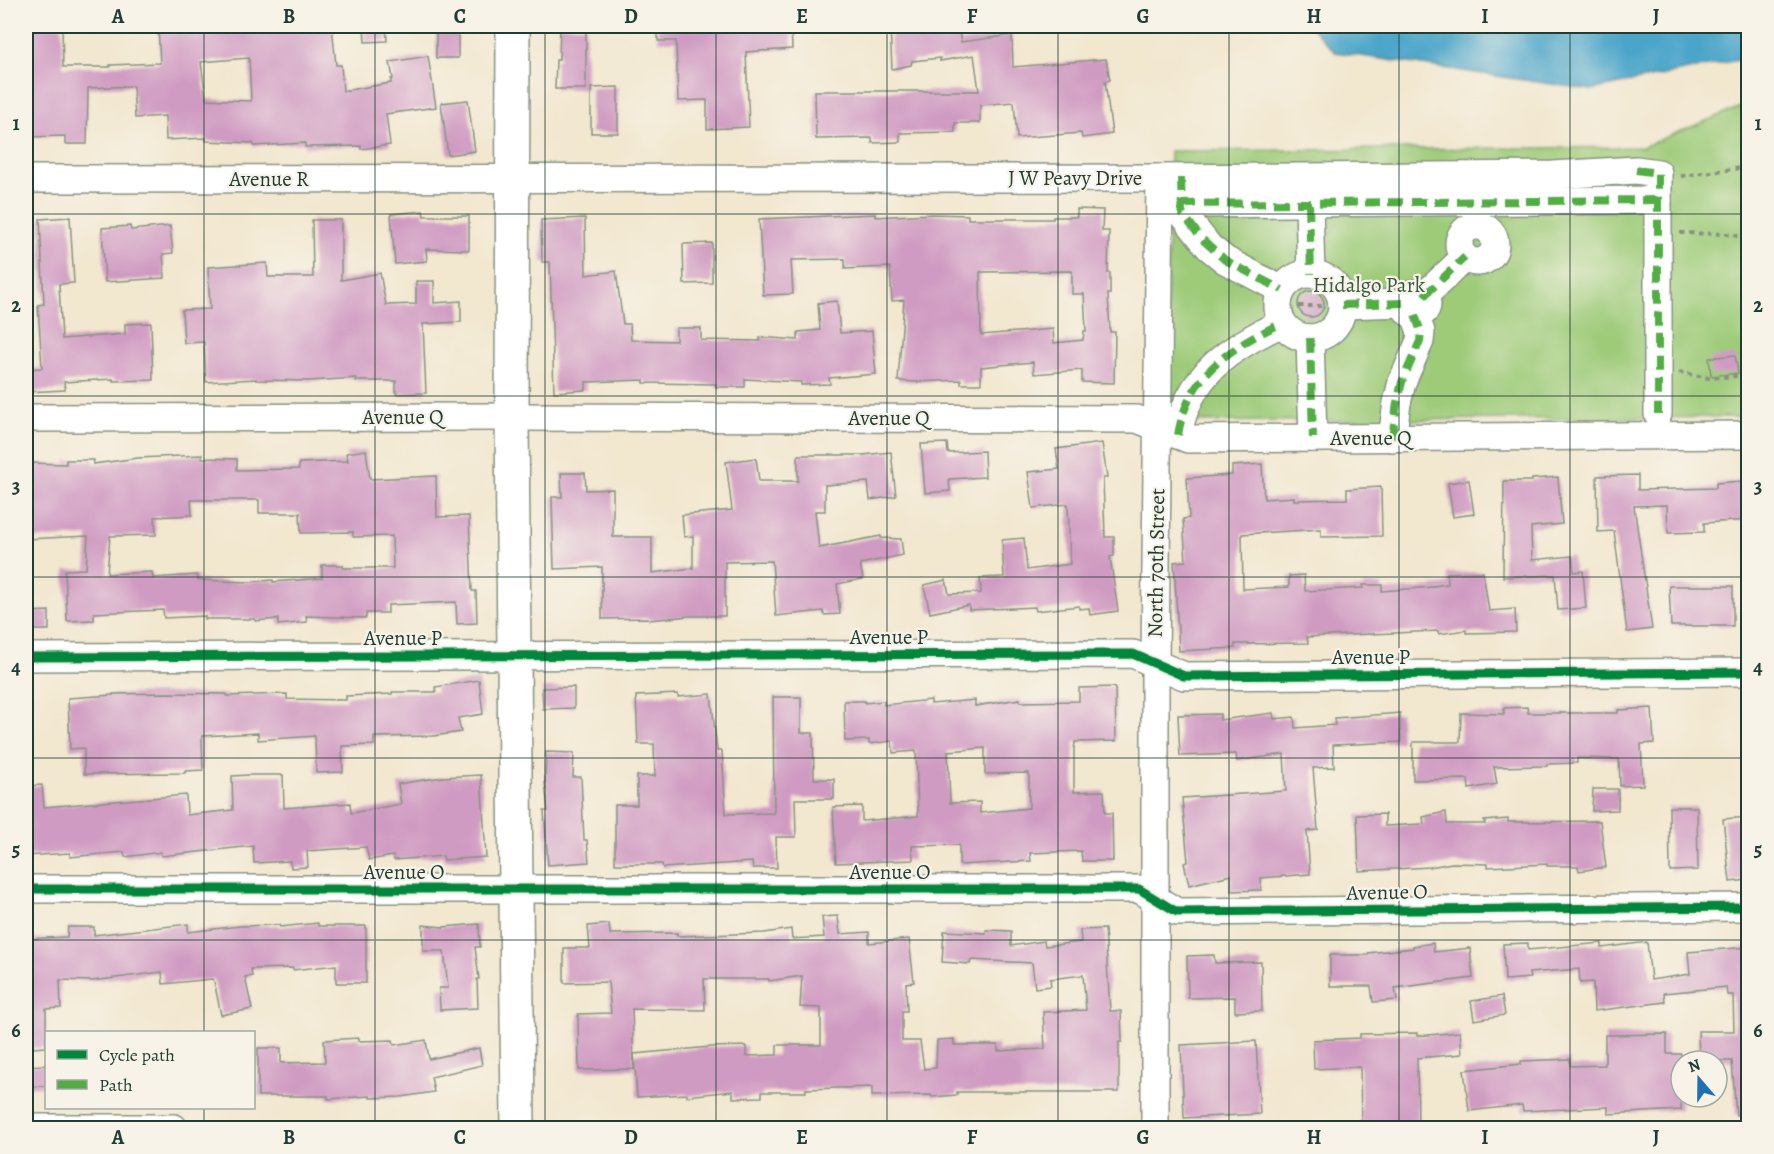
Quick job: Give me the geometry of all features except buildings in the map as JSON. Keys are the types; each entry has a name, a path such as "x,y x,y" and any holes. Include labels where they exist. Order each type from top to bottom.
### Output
{"main road":[{"path":"513,26 513,655 518,1128"}],"street":[{"name":"J W Peavy Drive","path":"513,178 1174,187 1647,172"},
{"path":"1647,172 1658,200 1658,414"},
{"name":"Avenue R","path":"26,179 513,178"},
{"path":"1168,431 1181,417 1213,365 1253,337 1281,306 1294,278 1311,274 1322,276 1338,290 1342,305 1338,322 1321,336 1310,338 1290,331 1281,306 1209,247 1182,213 1174,187 1309,204 1658,200"},
{"name":"North 70th Street","path":"1155,1128 1155,664 1168,431 1174,187"},
{"path":"1309,204 1311,274"},
{"path":"1342,305 1414,304 1465,257"},
{"path":"1392,438 1402,382 1420,341 1414,304"},
{"path":"1310,338 1313,438"},
{"name":"Avenue Q","path":"26,418 1137,419 1188,439 1749,435"},
{"name":"Avenue P","path":"26,657 1133,654 1184,676 1749,672"},
{"name":"Avenue O","path":"26,889 1139,889 1177,912 1749,907"},
{"path":"26,1128 174,1128"}],"path":[{"path":"1647,172 1681,176 1749,167"},
{"path":"1658,233 1727,234 1749,238"},
{"path":"1281,306 1342,305"},
{"path":"1658,368 1709,378 1749,375"}],"green space":[{"name":"Hidalgo Park","path":"1748,104 1748,417 1165,422 1170,151 1642,147"}],"water":[{"path":"1310,26 1748,26 1748,58 1591,90 1335,52"}],"marked path":[{"path":"1636,170 1658,173 1658,414"},
{"path":"1181,178 1182,213 1201,238 1225,260 1282,290"},
{"path":"1181,204 1658,200"},
{"path":"1309,204 1311,274"},
{"path":"1424,296 1465,257"},
{"path":"1342,305 1404,303"},
{"path":"1392,438 1402,382 1420,341 1421,332 1415,315"},
{"path":"1178,435 1191,395 1202,379 1229,353 1282,323"},
{"path":"1310,338 1313,438"}],"cycle path":[{"path":"26,657 1133,654 1184,676 1748,672"},
{"path":"26,889 1139,889 1177,912 1748,907"}]}
